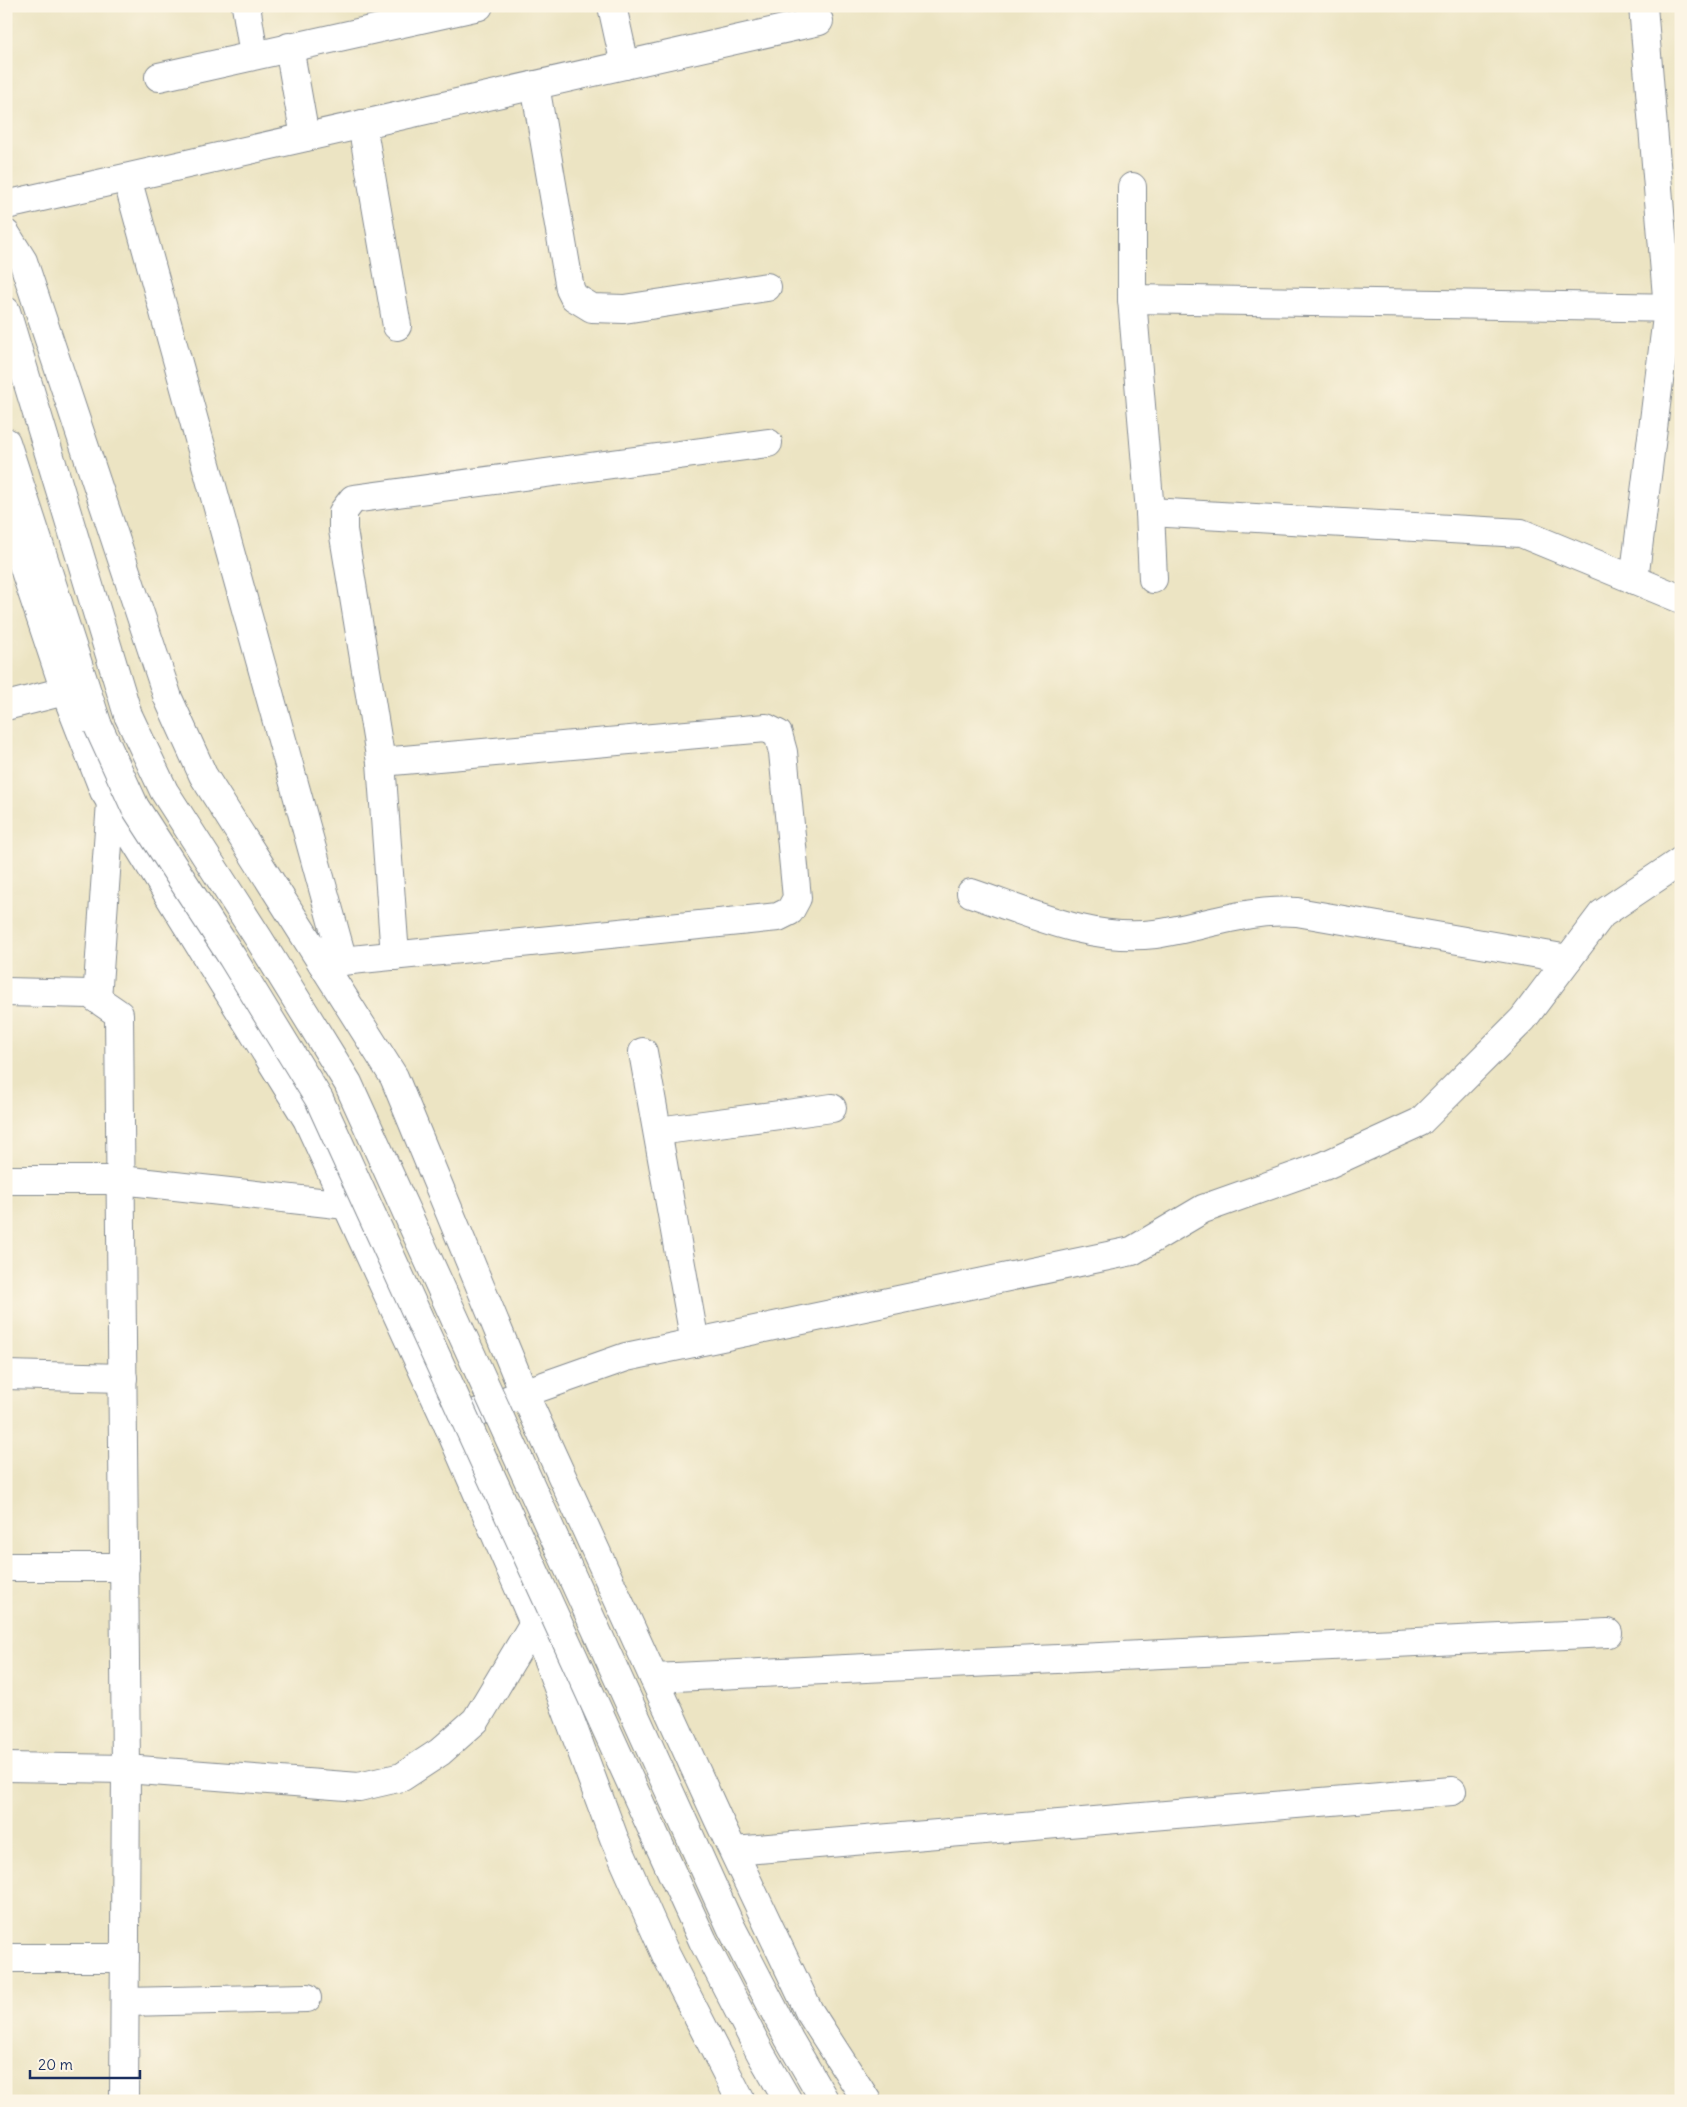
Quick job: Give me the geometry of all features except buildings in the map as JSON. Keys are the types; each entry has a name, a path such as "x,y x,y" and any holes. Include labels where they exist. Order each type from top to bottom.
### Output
{"street":[{"path":"246,6 254,54"},
{"path":"158,76 479,6"},
{"path":"612,6 625,65"},
{"path":"1634,580 1675,308 1643,6"},
{"path":"6,205 819,21"},
{"path":"289,47 305,137"},
{"path":"535,85 570,289 574,297 592,308 624,309 767,286"},
{"path":"362,124 397,326"},
{"path":"127,178 332,962"},
{"path":"1132,187 1132,299 1150,512 1153,579"},
{"path":"6,234 23,262 168,698 203,775 332,962 394,1077 524,1393 654,1678 809,2011 867,2101"},
{"path":"1132,299 1675,308"},
{"path":"6,311 128,714 164,791 348,1083 731,1927 789,2039 825,2101"},
{"path":"6,442 98,726 135,807 232,957 319,1098 702,1941 761,2054 788,2101"},
{"path":"395,956 382,762 343,530 343,512 353,498 768,443"},
{"path":"1150,512 1521,533 1681,599"},
{"path":"6,514 66,691 104,792 112,802 307,1119 448,1425 534,1623 614,1838 666,1955 741,2101"},
{"path":"6,706 66,691"},
{"path":"332,962 778,917 790,911 797,898 783,752 778,734 766,728 382,762"},
{"path":"96,999 112,802"},
{"path":"448,1425 524,1393 626,1357 1132,1251 1203,1209 1324,1166 1420,1122 1523,1019 1602,914 1681,861"},
{"path":"972,893 1084,931 1110,935 1154,934 1277,910 1568,959"},
{"path":"6,992 90,994 119,1014 126,1769 124,2101"},
{"path":"643,1052 696,1343"},
{"path":"658,1131 832,1108"},
{"path":"6,1180 120,1180 346,1205"},
{"path":"6,1376 123,1378"},
{"path":"6,1566 125,1567"},
{"path":"6,1768 126,1769 359,1787 402,1776 440,1752 476,1720 534,1623"},
{"path":"654,1678 1608,1633"},
{"path":"734,1851 1452,1791"},
{"path":"6,1958 125,1958"},
{"path":"125,2002 307,1998"}]}
